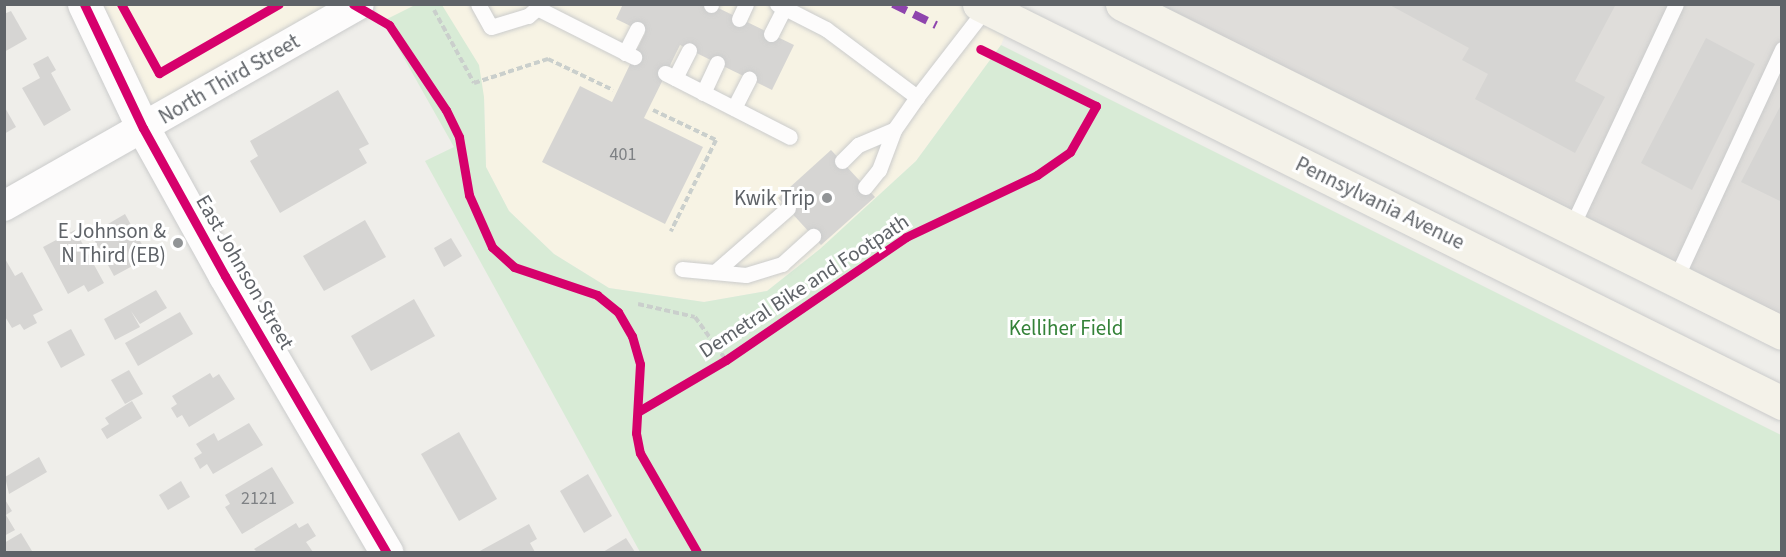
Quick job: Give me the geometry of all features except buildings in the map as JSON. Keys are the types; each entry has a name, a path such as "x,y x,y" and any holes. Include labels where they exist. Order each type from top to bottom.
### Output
{"main road":[{"path":"1122,4 1782,333"},
{"name":"Pennsylvania Avenue","path":"982,6 1782,403"}],"street":[{"name":"East Johnson Street","path":"69,4 127,94"},
{"name":"East Johnson Street","path":"84,4 143,128 386,552"},
{"name":"North Third Street","path":"4,206 358,4"}],"lane":[{"path":"478,4 491,27 528,16 540,6 630,55 638,29"},
{"path":"739,19 746,4"},
{"path":"1571,228 1676,4"},
{"path":"771,34 780,6 826,29 917,97"},
{"path":"865,187 879,171 894,130 982,6"},
{"path":"1675,280 1782,49"},
{"path":"690,50 670,76 790,137"},
{"path":"703,93 717,63"},
{"path":"735,108 749,79"},
{"path":"842,161 858,145 894,130"},
{"path":"715,272 788,208"},
{"path":"682,269 746,275 782,264 813,236"}],"path":[{"path":"434,10 474,83 548,59 613,90"},
{"path":"653,110 716,140 671,231"},
{"path":"638,304 695,317 721,363"}],"shaded area":[{"path":"979,4 1011,20 1001,45 916,161 820,249 767,291 704,302 609,288 554,254 509,211 486,167 484,97 434,10 383,21 373,5"},
{"path":"84,5 359,5 143,128"},
{"path":"1122,5 1781,5 1781,333"}],"green space":[{"name":"Kelliher Field","path":"415,5 442,5 479,65 484,97 486,167 509,211 554,254 609,288 704,302 767,291 820,249 916,161 1001,45 1781,435 1781,552 640,552 425,161 454,147 383,21"}],"marked path":[{"path":"893,4 936,25"}],"cycle path":[{"path":"84,4 143,128 225,276 386,552"},
{"path":"121,4 159,73 279,4"},
{"path":"353,4 389,25 446,110 459,137 469,195 492,247 514,267 597,295 618,312 632,336 640,364 636,433 640,453 697,552"},
{"name":"Demetral Bike and Footpath","path":"639,411 726,360 906,237 1037,175 1070,152 1096,106 980,49"}],"place":[{"name":"Kwik Trip","path":"827,198"},
{"name":"E Johnson & N Third (EB)","path":"178,243"}]}
